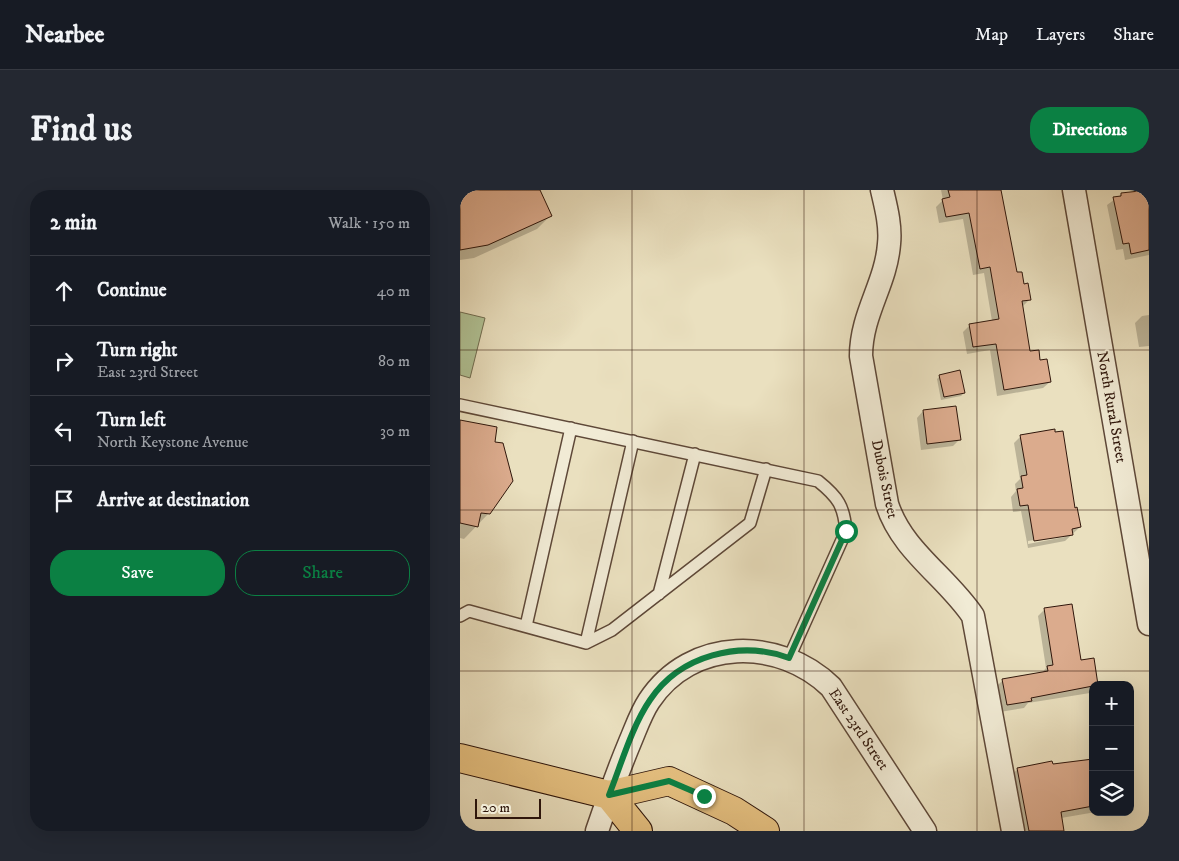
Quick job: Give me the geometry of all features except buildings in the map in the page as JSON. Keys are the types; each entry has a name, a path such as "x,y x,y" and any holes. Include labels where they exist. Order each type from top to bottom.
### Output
{"main road":[{"path":"460,758 609,795 669,781 719,803 765,831"},
{"path":"609,795 638,831"}],"street":[{"name":"Dubois Street","path":"882,190 889,244 884,268 864,324 861,356 887,504 893,523 908,546 963,602 973,616 1013,831"},
{"name":"North Rural Street","path":"1074,190 1149,624"},
{"name":"East 23rd Street","path":"597,831 609,795 650,699 664,684 688,664 717,654 758,651 789,658 816,673 838,695 925,831"}],"lane":[{"path":"460,405 818,481 834,494 845,513 846,531 789,658"},
{"path":"526,626 571,428"},
{"path":"586,643 633,441"},
{"path":"660,594 695,454"},
{"path":"460,616 469,610 586,643 612,630 750,523 766,469"}],"green space":[{"path":"460,312 485,318 470,378 460,375"}],"route":[{"path":"704,796 669,781 609,795 650,699 664,684 688,664 717,654 738,651 758,651 789,658 846,531"}]}
